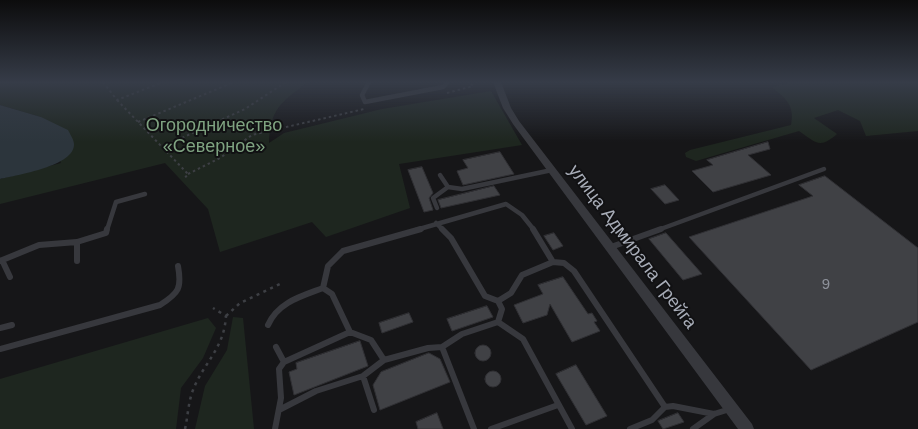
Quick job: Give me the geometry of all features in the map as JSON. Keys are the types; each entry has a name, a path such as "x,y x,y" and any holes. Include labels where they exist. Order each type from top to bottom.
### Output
{"street":[{"name":"улица Адмирала Грейга","path":"505,102 516,122 747,429"}],"lane":[{"path":"610,247 824,169"},
{"path":"437,208 433,198 437,193 448,187 462,189 552,170"},
{"path":"440,174 448,187"},
{"path":"10,277 1,260 38,245 77,242 106,233 116,202 144,194"},
{"path":"323,288 328,266 343,251 506,204 518,210 529,221 553,262"},
{"path":"436,223 451,238 486,296 498,301 502,310 498,322"},
{"path":"77,242 77,261"},
{"path":"498,301 511,294 522,275 553,262 564,264 574,270 665,406"},
{"path":"0,349 160,305 174,296 181,283 178,266"},
{"path":"268,325 270,318 281,307 323,288"},
{"path":"323,288 332,294 350,332 371,340 384,360"},
{"path":"279,410 316,391 363,376 384,360 428,348 442,347 462,334 498,322"},
{"path":"498,322 523,339 572,429"},
{"path":"0,328 12,324"},
{"path":"275,429 281,398 279,369 284,362 350,332"},
{"path":"276,347 284,362"},
{"path":"442,347 474,429"},
{"path":"363,376 374,410"},
{"path":"491,429 558,405"},
{"path":"630,429 652,420 665,406 714,414"},
{"path":"693,429 714,414 731,408"}],"path":[{"path":"119,102 188,174"},
{"path":"138,122 186,102"},
{"path":"162,147 245,109 256,102"},
{"path":"184,179 188,174 220,158 252,134 367,109"},
{"path":"185,429 193,391 205,368 222,346 226,331 226,316 240,303 280,284"},
{"path":"214,308 226,316"}],"green space":[{"name":"Огородничество «Северное»","path":"0,102 283,102 272,122 269,143 284,133 382,109 424,102 497,102 522,145 399,164 410,208 326,237 312,222 220,252 208,209 165,163 0,204 0,179 61,163 41,117 0,105"},
{"path":"918,102 918,131 866,136 860,121 838,110 814,118 837,134 826,142 818,143 799,131 696,161 686,157 685,153 690,150 791,125 792,112 788,103"},
{"path":"233,317 243,318 254,429 195,429 205,386 227,350"},
{"path":"208,318 216,328 203,358 181,388 176,429 0,429 0,379"}],"shaded area":[{"path":"0,105 41,117 68,130 74,142 72,152 56,164 0,179"}],"building":[{"path":"768,142 770,149 748,155 771,175 713,192 692,171 713,165 707,160"},
{"path":"500,152 514,174 463,185 457,171 468,168 463,160"},
{"path":"422,167 433,193 429,198 433,210 424,212 408,170"},
{"path":"825,176 918,248 918,322 811,370 689,237 813,196 799,185"},
{"path":"665,185 679,200 665,204 651,189"},
{"path":"494,186 500,195 441,208 438,200"},
{"path":"554,233 563,246 553,250 544,236"},
{"path":"666,233 702,274 683,280 649,239"},
{"path":"563,277 588,314 592,313 597,321 594,322 600,331 572,342 550,304 547,315 523,323 514,305 543,294 538,285"},
{"path":"487,306 493,317 452,331 447,319"},
{"path":"409,313 413,322 382,333 379,323"},
{"path":"360,341 368,366 294,395 289,372 297,369 296,363"},
{"path":"483,345 491,353 483,361 475,353"},
{"path":"429,353 440,359 450,382 380,410 373,385 381,372"},
{"path":"576,365 607,416 586,425 556,374"},
{"path":"493,371 499,373 501,379 499,385 493,387 487,385 485,379 487,373"},
{"path":"437,413 443,429 418,429 416,422"},
{"path":"678,413 684,422 663,429 658,421"}]}
